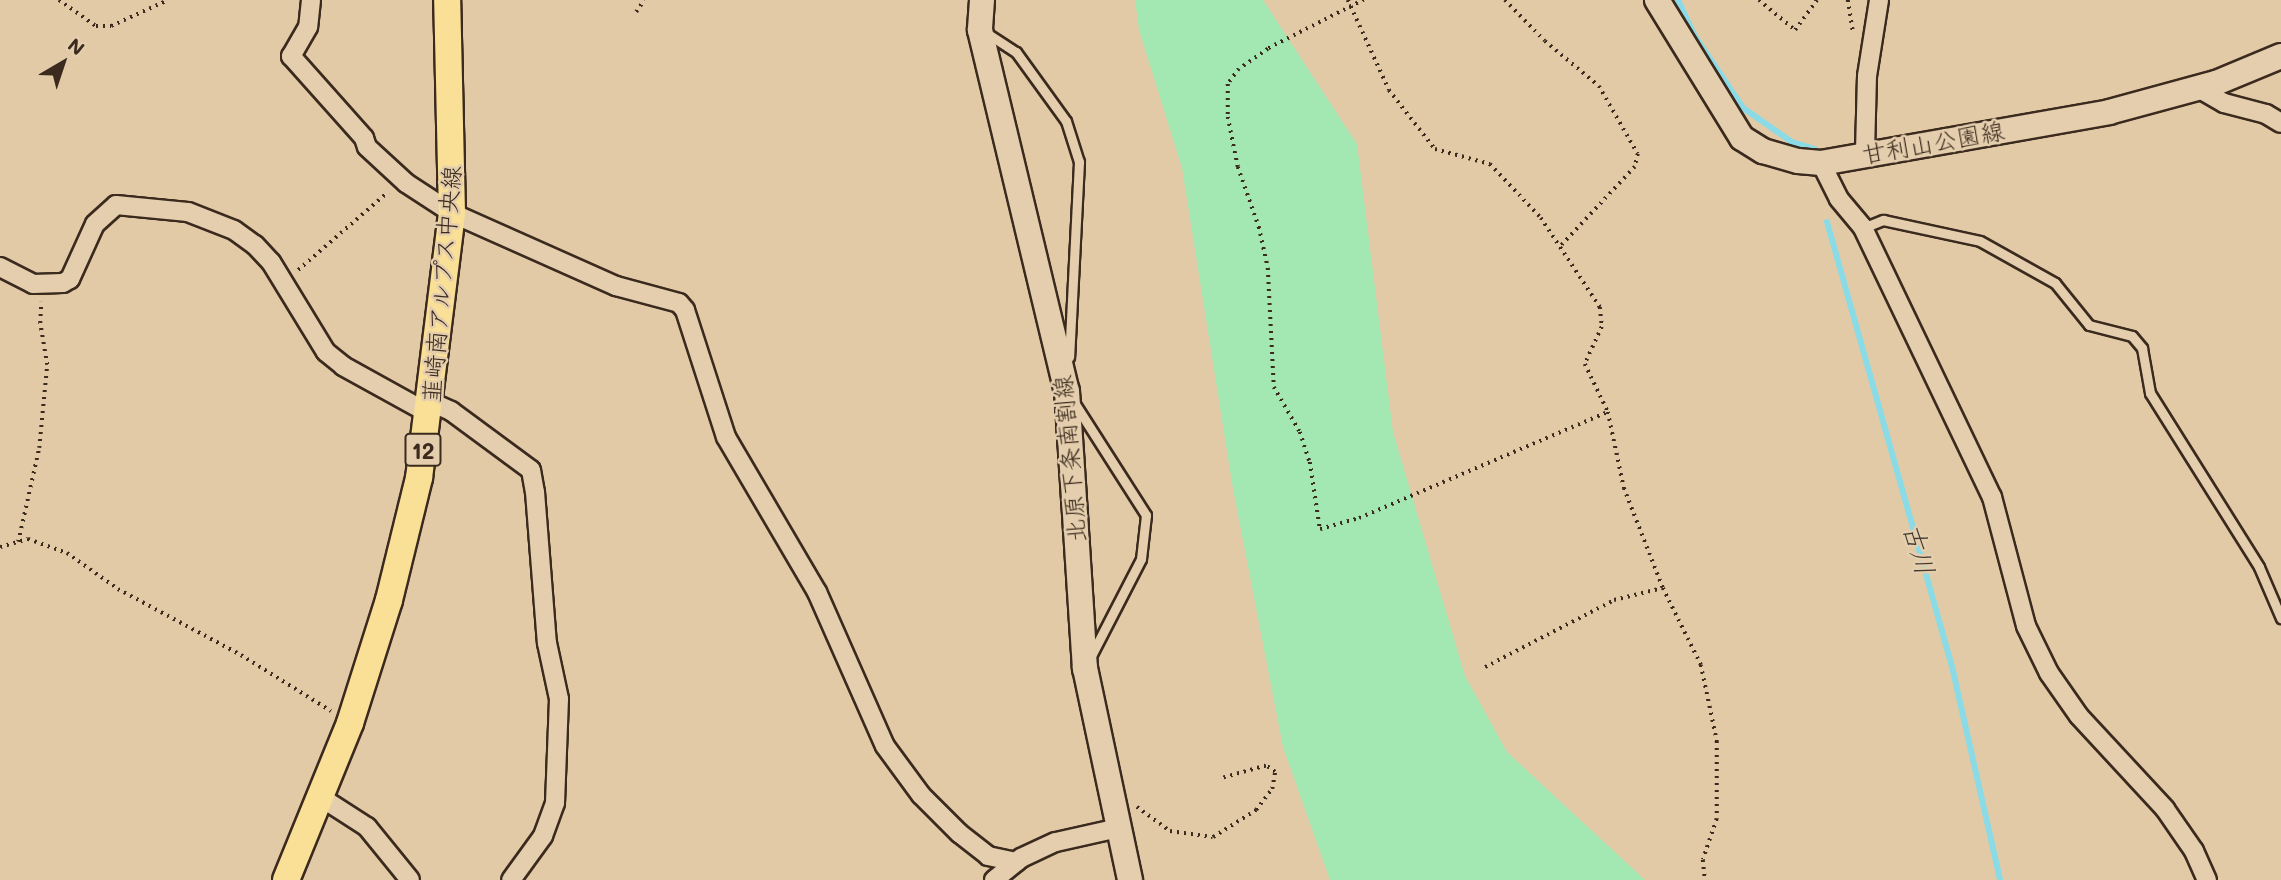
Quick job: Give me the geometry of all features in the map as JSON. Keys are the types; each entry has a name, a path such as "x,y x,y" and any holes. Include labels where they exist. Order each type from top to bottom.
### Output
{"main road":[{"name":"韮崎南アルプス中央線","path":"286,880 322,798 350,723 389,600 430,408 452,213 447,0"},
{"name":"北原下条南割線","path":"982,0 980,30 1067,391 1085,668 1130,880"},
{"name":"甘利山公園線","path":"1657,0 1742,138 1763,151 1821,163 1865,152 2109,112 2198,88 2281,56"}],"street":[{"path":"311,0 308,27 291,56 364,138 367,147 402,179 452,213 616,286 679,303 685,310 726,437 817,592 885,746 921,795 959,833 988,856 1016,862"},
{"path":"1865,152 1867,76 1879,0"},
{"path":"2198,88 2224,103 2266,114 2281,123"},
{"path":"1821,163 1839,199 1863,228 1992,497 2026,626 2049,673 2079,716 2165,809 2194,851 2207,880"},
{"path":"0,267 42,285 70,279 104,212 116,205 134,204 188,212 234,230 255,245 283,283 326,352 342,366 430,408 451,411 531,470 547,643 559,699 555,803 543,836 511,880"},
{"path":"322,798 367,827 410,880"},
{"path":"994,880 1016,862 1056,842 1118,828"}],"lane":[{"path":"980,30 1016,52 1066,121 1079,162 1067,391 1146,515 1141,559 1085,668"},
{"path":"1863,228 1883,220 1980,241 2055,283 2089,325 2132,336 2142,348 2150,393 2259,567 2281,618"}],"path":[{"path":"59,0 96,26 111,26 168,0"},
{"path":"636,12 644,0"},
{"path":"1348,0 1389,90 1435,149 1490,164 1541,218 1600,307 1602,327 1585,364 1608,412 1624,488 1663,588 1701,665 1717,741 1717,819 1703,860 1705,880"},
{"path":"1364,0 1268,49 1239,69 1228,84 1228,117 1238,167 1259,227 1268,268 1274,387 1300,432 1310,462 1320,529 1359,518 1608,412"},
{"path":"1505,0 1545,41 1599,86 1638,154 1635,167 1561,246"},
{"path":"1759,0 1795,30 1817,0"},
{"path":"283,283 402,179"},
{"path":"18,543 39,447 47,365 40,323 42,285"},
{"path":"0,547 37,541 67,553 118,589 241,655 350,723"},
{"path":"1485,667 1614,600 1663,588"},
{"path":"1108,784 1170,831 1213,837 1256,810 1272,789 1275,772 1266,766 1223,778"}],"green space":[{"path":"1135,0 1263,0 1357,144 1393,432 1465,676 1507,752 1645,880 1330,880 1283,747 1233,489 1182,168 1139,30"}],"waterway":[{"name":"古川","path":"1678,0 1694,35 1743,108 1792,142 1815,149"},
{"name":"古川","path":"1827,222 1953,671 2000,880"}]}
